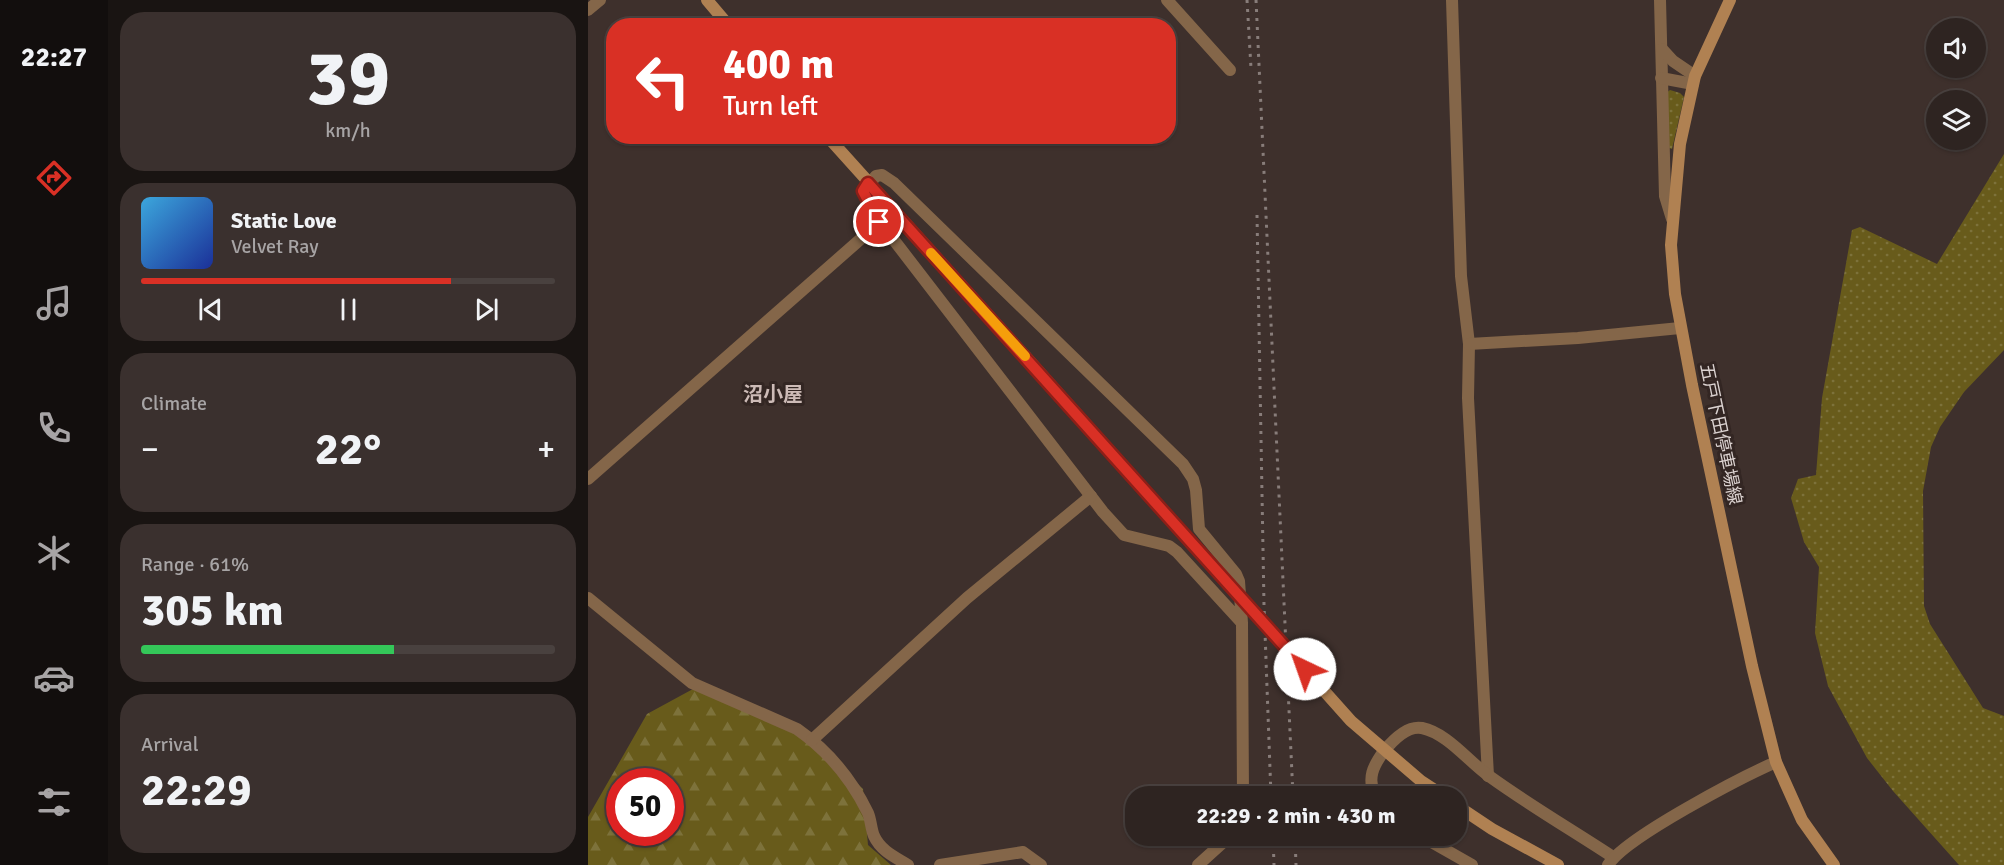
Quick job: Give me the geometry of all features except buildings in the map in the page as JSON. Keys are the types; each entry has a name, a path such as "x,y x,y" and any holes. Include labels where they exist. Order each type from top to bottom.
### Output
{"main road":[{"path":"707,0 722,18"},
{"name":"五戸下田停車場線","path":"1730,0 1694,80 1680,144 1671,245 1680,328 1752,666 1776,762 1802,820 1834,865"},
{"path":"834,144 1351,721 1429,786"},
{"path":"1467,812 1492,829 1558,865"}],"street":[{"path":"588,10 600,0"},
{"path":"1167,0 1230,70"},
{"path":"1452,0 1461,276 1468,344 1468,398 1488,776"},
{"path":"1660,0 1665,196 1672,219"},
{"path":"1662,49 1694,80"},
{"path":"1661,78 1694,80"},
{"path":"1242,623 1177,552 1169,546 1124,535 1091,496 879,222 864,197 863,191 876,176 882,175 894,183 1183,465 1193,479 1199,529 1236,574 1239,581 1242,623 1243,786"},
{"path":"588,479 879,222"},
{"path":"1468,344 1578,338 1680,328"},
{"path":"812,740 967,598 1091,496"},
{"path":"588,598 692,684 797,729 812,740 832,759 868,814 874,836 885,852 908,865"},
{"path":"1370,786 1369,783 1375,764 1393,740 1401,734 1420,727 1436,733 1488,776 1611,861 1649,831 1776,762"},
{"path":"1198,865 1219,846"},
{"path":"1439,846 1472,865"},
{"path":"940,865 1023,852 1041,865"}],"green space":[{"path":"1670,90 1684,97 1672,149 1667,147 1666,93"},
{"path":"2004,154 2004,350 1964,392 1940,427 1931,447 1923,491 1924,606 1930,624 1983,708 2004,716 2004,865 1959,865 1867,758 1828,686 1815,633 1819,567 1804,542 1791,498 1798,479 1816,475 1822,398 1852,230 1860,227 1937,264"},
{"path":"704,683 810,738 863,789 868,845 891,865 588,865 588,817 606,786 606,846 684,846 684,768 616,768 647,714"}],"railway":[{"path":"1247,0 1251,68"},
{"path":"1256,0 1293,786"},
{"path":"1257,215 1264,605 1271,786"},
{"path":"1273,846 1274,865"},
{"path":"1295,846 1296,865"}],"slow traffic":[{"path":"931,253 1025,356"}],"district":[{"name":"沼小屋","path":"773,394"}],"route":[{"path":"879,222 864,197 863,191 868,183 1305,669"}]}
